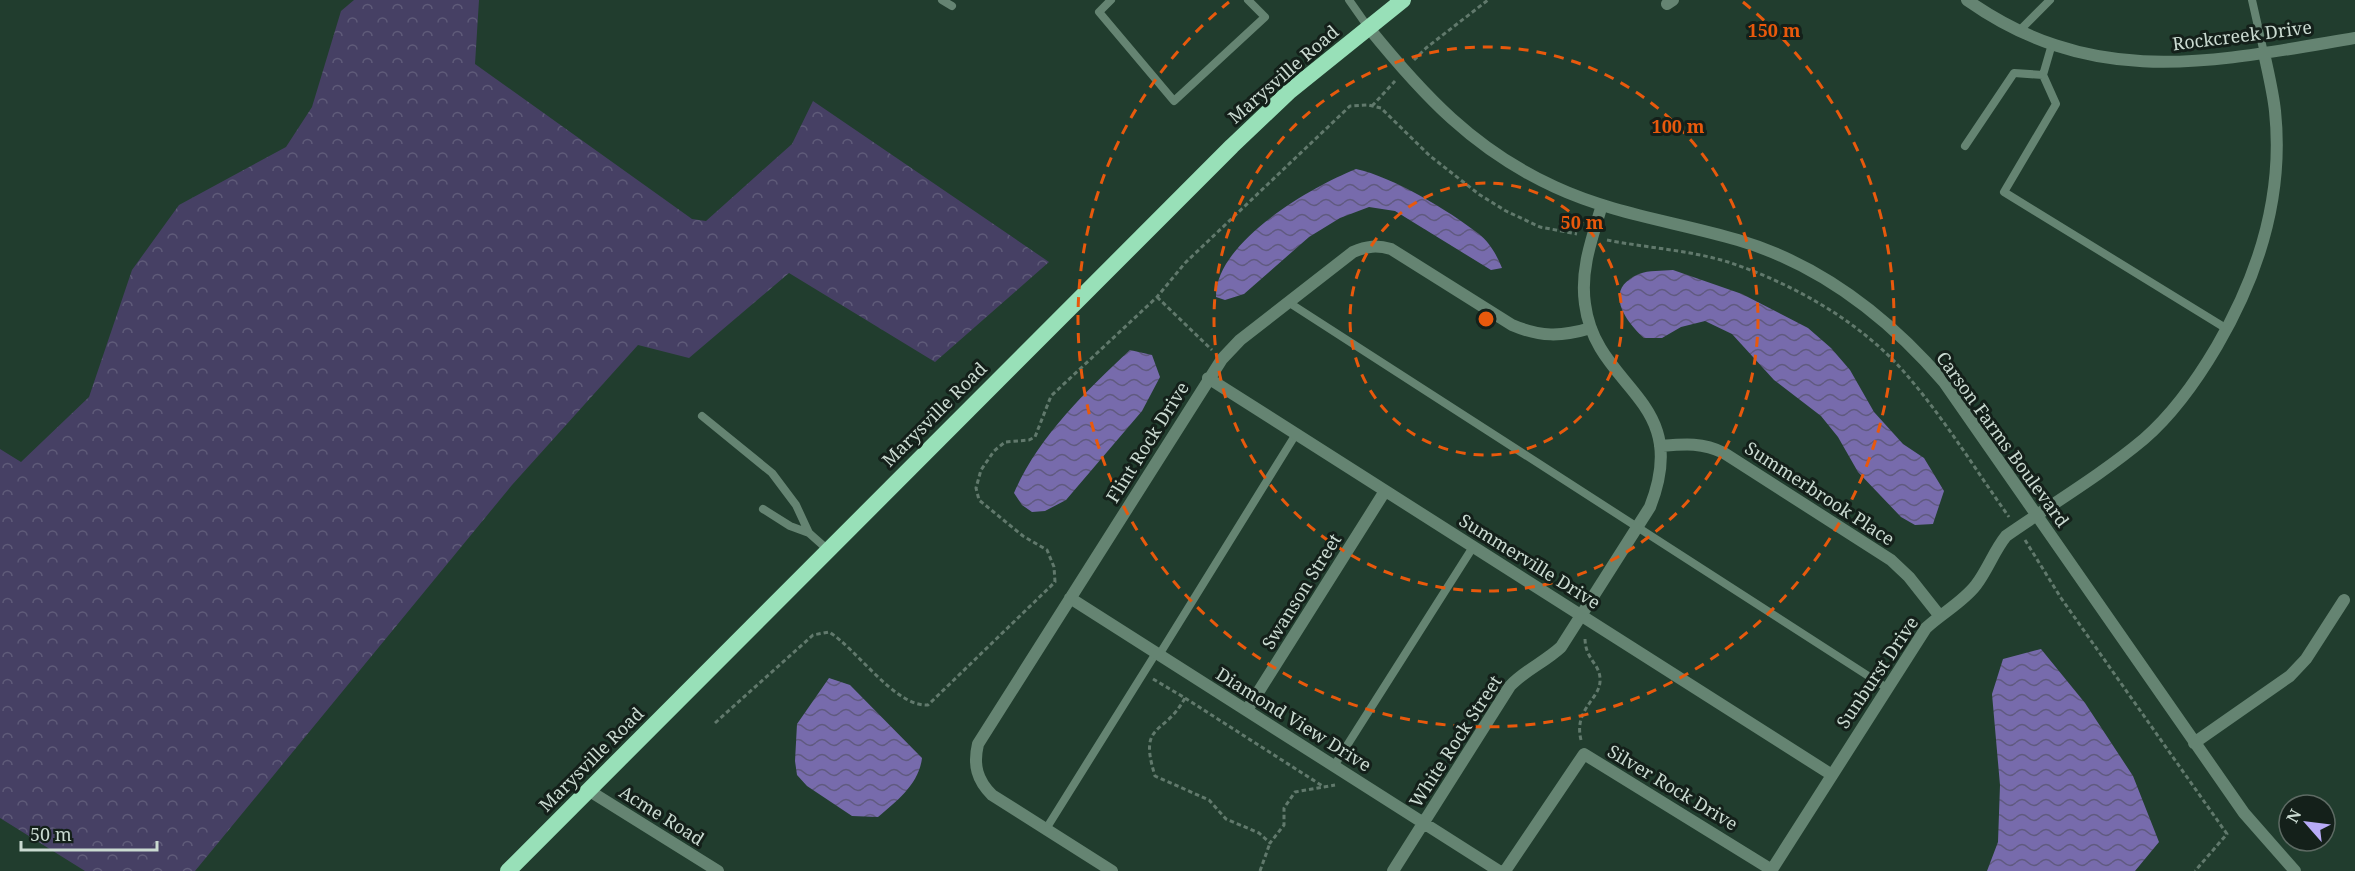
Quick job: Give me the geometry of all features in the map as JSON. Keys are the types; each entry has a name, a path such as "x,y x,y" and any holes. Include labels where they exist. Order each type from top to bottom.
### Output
{"highway":[{"name":"Marysville Road","path":"508,871 827,549 1232,146 1290,91 1402,0"}],"street":[{"name":"Rockcreek Drive","path":"1975,2 2019,31 2052,44 2108,59 2148,63 2192,62 2355,38"},
{"name":"Carson Farms Boulevard","path":"1368,27 1404,71 1448,117 1481,145 1518,168 1556,188 1602,205 1739,240 1780,255 1850,293 1892,327 1944,382 2244,813 2295,871"},
{"name":"Sunburst Drive","path":"1771,870 1926,628 1939,615 1963,599 1977,584 1996,549 2017,528 2146,437 2174,408 2199,376 2227,330 2255,269 2267,232 2273,199 2276,172 2275,112 2264,53"},
{"name":"White Rock Street","path":"1393,871 1510,686 1523,672 1549,658 1561,647 1638,526 1657,489 1661,468 1660,446 1654,420 1642,400 1601,350 1591,328 1583,283 1602,205"},
{"name":"Flint Rock Drive","path":"1112,871 983,786 976,773 975,758 978,744 1222,359 1239,340 1353,252 1365,247 1379,246 1391,249 1512,325 1530,333 1548,336 1568,335 1591,328"},
{"name":"Summerville Drive","path":"1208,378 1832,775"},
{"name":"Summerbrook Place","path":"1660,446 1694,443 1711,446 1724,453 1891,560 1909,577 1939,615"},
{"name":"Swanson Street","path":"1246,710 1385,491"},
{"name":"Diamond View Drive","path":"1070,598 1499,871"},
{"path":"2194,743 2290,676 2306,659 2343,600"},
{"name":"Silver Rock Drive","path":"1504,871 1565,777 1584,754 1771,870"},
{"name":"Acme Road","path":"588,790 718,871"}],"lane":[{"path":"942,0 952,6"},
{"path":"1111,0 1099,12 1174,101 1265,17 1248,0"},
{"path":"1349,0 1368,27"},
{"path":"2019,31 2050,0"},
{"path":"2252,0 2264,53"},
{"path":"2052,44 2043,75 2056,104 2004,192 2227,330"},
{"path":"1965,146 2014,73 2043,75"},
{"path":"1288,302 1638,526 1652,539 1887,688"},
{"path":"702,416 772,473 796,505 809,533"},
{"path":"1046,829 1296,434"},
{"path":"763,509 790,526 809,533 827,549"},
{"path":"1334,766 1473,547"}],"path":[{"path":"1372,106 1426,48 1488,0"},
{"path":"715,723 813,635 829,632 843,640 908,702 928,705 1055,582 1054,567 1047,550 1023,536 979,500 976,488 981,470 994,451 1005,442 1029,440 1035,436 1051,396 1157,297 1185,263 1350,106 1372,106 1381,108 1430,156 1480,195 1506,211 1540,227 1647,248 1677,250 1728,262 1766,277 1824,306 1864,334 1904,371 1939,416 2017,528 2061,598 2227,834 2195,871"},
{"path":"1157,297 1222,359"},
{"path":"1584,754 1579,722 1599,686 1600,677 1588,657 1585,638"},
{"path":"1143,674 1185,698 1324,787"},
{"path":"1185,698 1178,710 1155,729 1148,750 1155,776 1209,800 1226,819 1259,833 1270,843"},
{"path":"1260,871 1270,843 1284,825 1284,808 1295,792 1337,784"}],"green space":[{"path":"354,0 479,0 475,64 692,219 706,221 792,144 813,101 1049,262 935,362 789,273 689,358 638,345 512,485 195,871 85,871 0,818 0,449 21,462 89,397 132,270 179,205 286,147 312,107 341,11"}],"water":[{"path":"1356,169 1403,187 1452,215 1486,241 1502,268 1491,270 1395,211 1369,207 1340,218 1309,237 1244,294 1225,300 1216,297 1220,276 1231,256 1248,237 1292,203 1337,177"},
{"path":"1673,270 1742,294 1808,328 1831,348 1850,370 1874,412 1903,444 1924,458 1944,491 1933,524 1915,525 1901,517 1858,472 1838,437 1821,416 1774,380 1732,334 1705,321 1681,327 1662,338 1644,338 1630,323 1620,305 1619,296 1622,288 1628,280 1639,274"},
{"path":"1130,350 1152,355 1160,377 1142,411 1066,500 1045,511 1032,512 1022,505 1014,493 1024,472 1064,416"},
{"path":"2041,649 2085,703 2133,776 2159,842 2135,871 1987,871 1998,842 2000,785 1992,694 2003,659"},
{"path":"829,678 850,685 922,758 912,784 878,817 852,816 807,786 797,775 795,761 797,724"}]}
